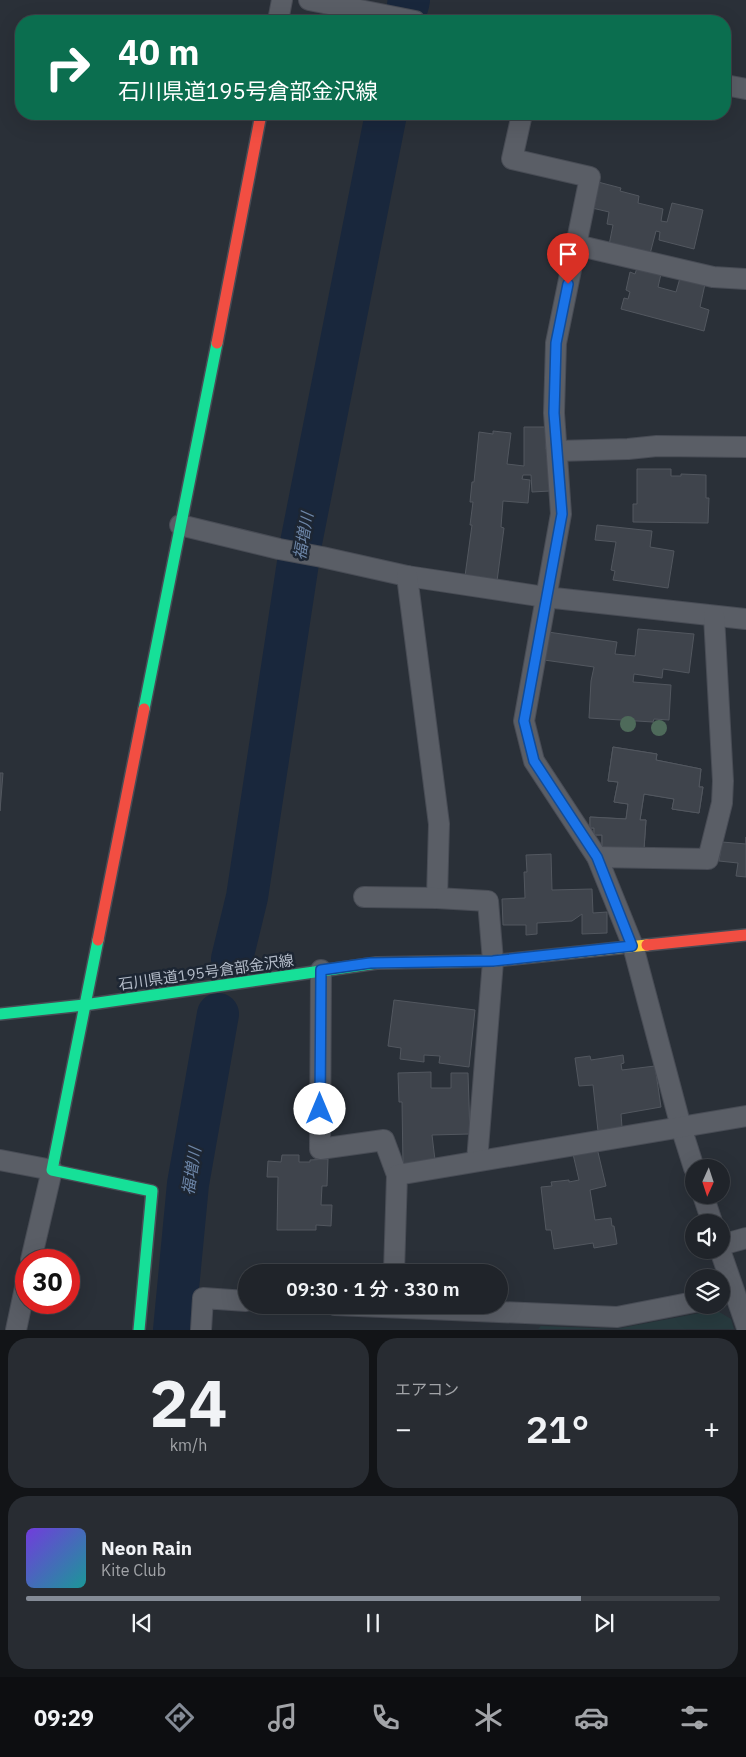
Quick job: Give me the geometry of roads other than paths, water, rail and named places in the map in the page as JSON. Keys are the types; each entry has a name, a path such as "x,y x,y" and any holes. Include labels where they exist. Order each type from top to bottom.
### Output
{"street":[{"path":"279,15 282,0"},
{"path":"309,0 385,15"},
{"path":"731,86 746,89"},
{"path":"34,1249 52,1170 260,120"},
{"path":"521,120 512,159 590,177 556,343 554,413 562,514 545,597 524,721 534,761 597,857 632,946 691,1159"},
{"path":"576,245 713,277 746,279"},
{"path":"557,451 628,449 657,446 746,447"},
{"path":"180,525 407,576 545,597 746,619"},
{"path":"407,576 440,824 437,898"},
{"path":"597,857 708,860 722,803 723,781 714,616"},
{"path":"364,897 488,901 493,961 477,1161"},
{"name":"石川県道195号倉部金沢線","path":"0,1014 84,1006 370,963 493,961 746,935"},
{"path":"321,970 320,1148 384,1140 397,1176 394,1264"},
{"path":"397,1176 746,1116"},
{"path":"0,1160 152,1191 139,1330"},
{"path":"730,1242 746,1238"},
{"path":"201,1330 203,1298 238,1300"},
{"path":"730,1298 746,1325"},
{"path":"458,1314 522,1322 617,1316 685,1304"},
{"path":"16,1330 19,1314"}],"waterway":[{"name":"福増川","path":"408,5 409,0"},
{"name":"福増川","path":"232,959 247,897 301,543 385,120"},
{"name":"福増川","path":"174,1330 188,1184 218,1014"}]}
